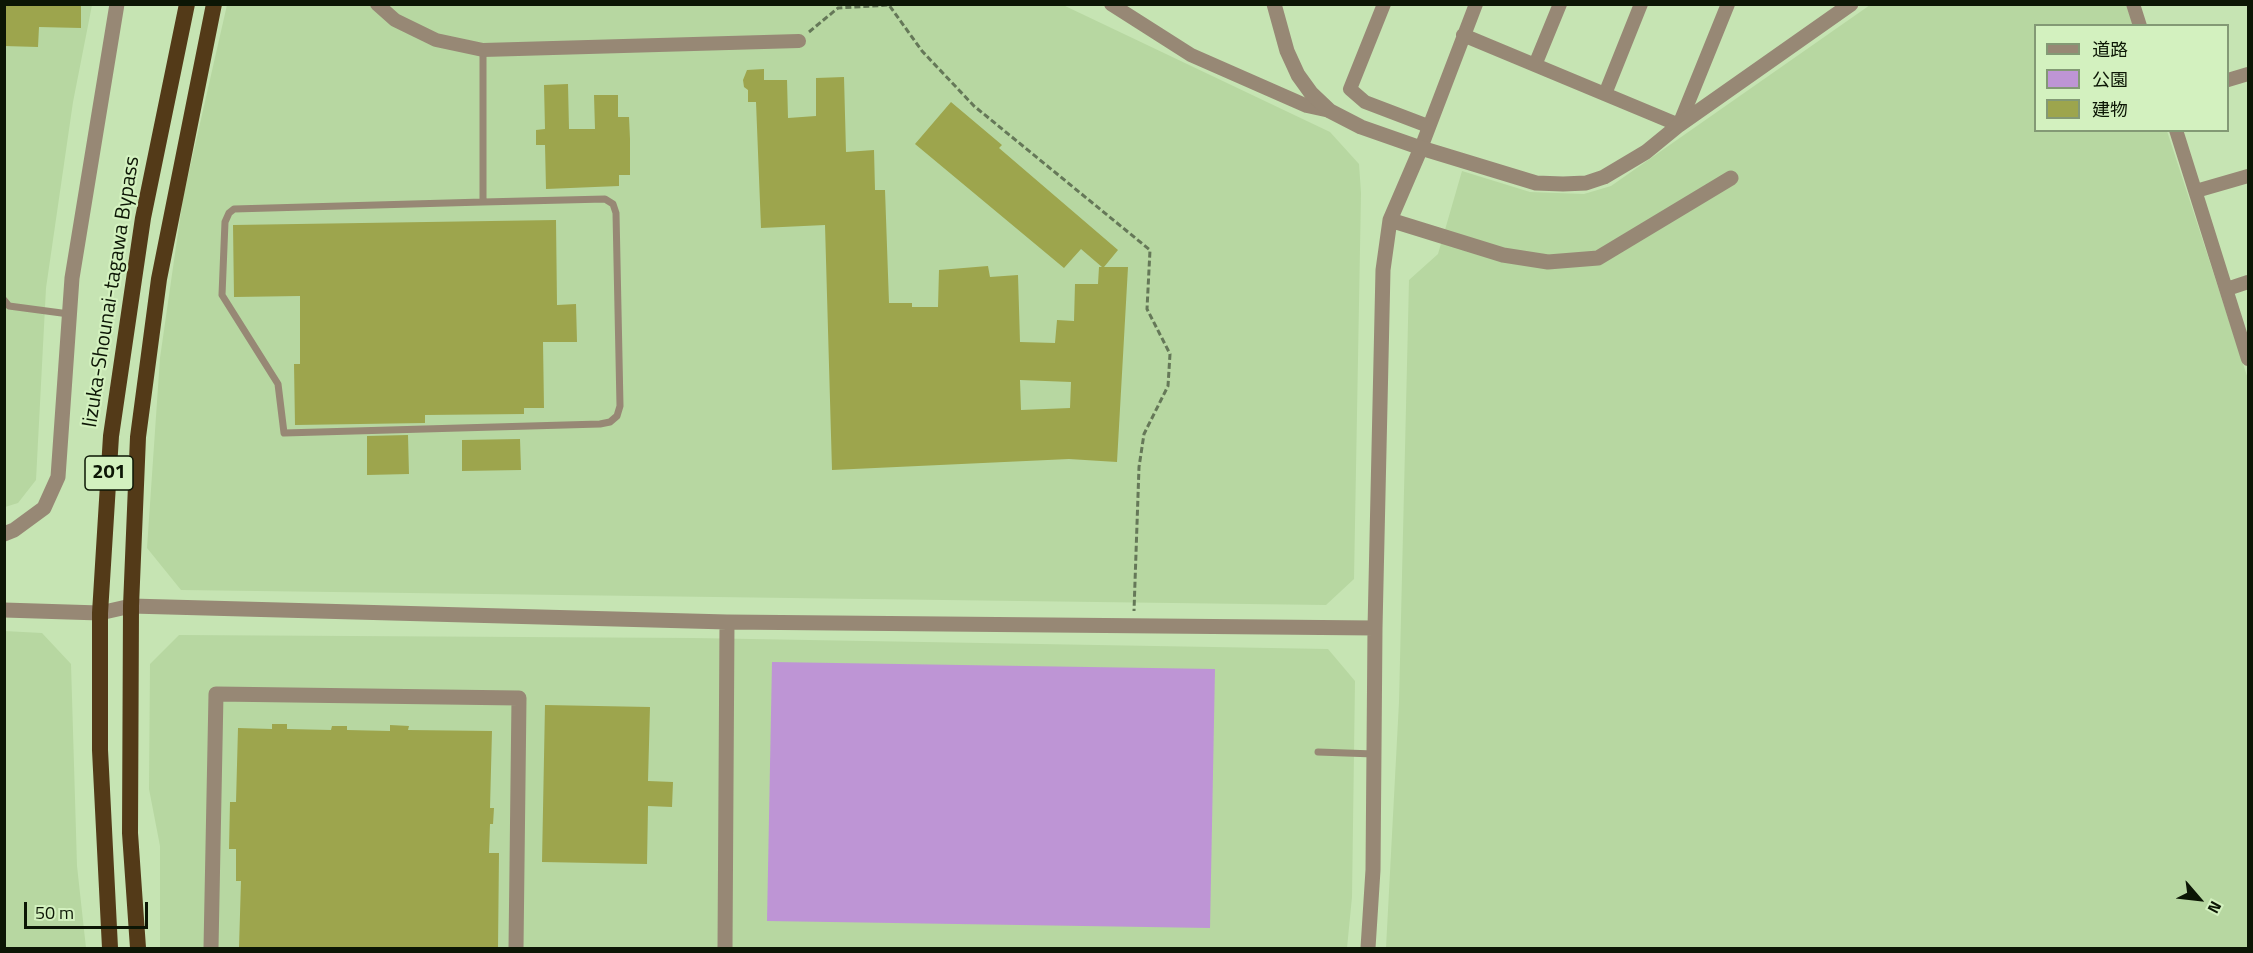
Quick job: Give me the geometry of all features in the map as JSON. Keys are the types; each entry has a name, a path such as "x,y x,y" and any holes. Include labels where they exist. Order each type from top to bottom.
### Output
{"highway":[{"name":"Iizuka-Shounai-tagawa Bypass","path":"110,948 100,750 100,613 111,436 143,218 186,4"},
{"name":"201","path":"138,948 130,833 130,606 138,437 159,279 214,4"}],"street":[{"path":"4,534 14,530 44,508 58,477 72,278 117,4"},
{"path":"377,4 395,20 436,40 483,50 799,41"},
{"path":"1111,4 1191,55 1307,106 1330,111 1361,127 1420,148 1536,183 1586,183 1617,170 1646,152 1679,125 1851,4"},
{"path":"1274,4 1287,51 1298,75 1311,93 1330,111"},
{"path":"1384,4 1350,89 1365,102 1428,126"},
{"path":"1368,948 1373,870 1374,628 1383,270 1390,220 1476,4"},
{"path":"1535,65 1560,4"},
{"path":"1605,94 1641,4"},
{"path":"1679,125 1728,4"},
{"path":"2133,4 2139,24"},
{"path":"1463,35 1679,125"},
{"path":"2229,80 2248,74"},
{"path":"2177,132 2248,359"},
{"path":"2196,191 2248,176"},
{"path":"1390,220 1503,255 1548,262 1598,258 1731,178"},
{"path":"2227,289 2248,282"},
{"path":"4,610 100,613 130,606 727,621 1374,628"},
{"path":"725,948 727,621"},
{"path":"211,948 216,694 519,698 516,948"}],"lane":[{"path":"483,50 483,202"},
{"path":"605,199 613,204 616,213 620,394 617,416 610,422 600,424 284,433 278,384 222,295 225,222 229,213 241,209 483,202 605,199"},
{"path":"6,306 69,314"},
{"path":"1318,752 1374,754"}],"path":[{"path":"799,41 838,8 889,5 922,51 974,106 1150,250 1147,309 1170,354 1168,386 1144,434 1139,467 1134,625"}],"shaded area":[{"path":"5,5 92,5 73,102 46,288 36,480 18,503 5,507"},
{"path":"227,5 1063,5 1330,132 1359,164 1361,193 1354,579 1326,605 181,590 147,548 160,358 183,198"},
{"path":"1870,5 2126,5 2133,24 2034,24 2034,132 2167,132 2248,379 2248,948 1386,948 1399,702 1409,280 1438,254 1462,171 1530,192 1584,194 1611,186"},
{"path":"4,631 42,633 71,664 77,866 86,948 5,948"},
{"path":"179,635 693,638 1328,649 1355,681 1352,897 1347,948 160,948 160,846 149,789 150,664"}],"green space":[{"path":"772,662 1215,669 1210,928 767,921"}],"building":[{"path":"4,4 81,4 81,28 39,27 38,47 4,46"},
{"path":"764,69 764,80 787,80 788,118 816,116 816,78 844,77 846,152 874,150 875,190 885,190 889,303 912,303 912,307 938,307 939,270 988,266 990,277 1018,275 1020,342 1055,343 1057,320 1074,321 1075,284 1098,284 1099,267 1102,267 1081,249 1064,268 915,144 951,102 1002,145 999,148 1118,250 1104,267 1128,267 1117,462 1069,459 832,470 825,225 761,228 756,102 748,102 748,90 744,87 743,80 747,70","holes":["1020,380 1071,382 1070,408 1021,410"]},
{"path":"568,84 569,129 595,129 594,95 618,95 618,117 629,117 630,175 619,175 619,186 546,189 545,145 536,145 536,130 545,129 544,85"},
{"path":"556,220 557,305 576,304 577,342 543,342 544,408 524,408 524,414 425,415 425,423 295,425 294,364 300,364 300,296 234,297 233,225"},
{"path":"408,435 409,474 367,475 367,436"},
{"path":"520,439 521,470 462,471 462,440"},
{"path":"545,705 650,707 648,781 673,782 672,807 648,806 647,864 542,862"},
{"path":"272,724 287,724 287,729 331,730 332,726 347,726 347,730 390,731 390,725 409,726 408,730 492,731 490,808 494,808 493,824 490,824 489,853 499,853 498,948 239,948 241,881 236,881 236,849 229,849 230,802 236,802 238,728 272,729"}]}
